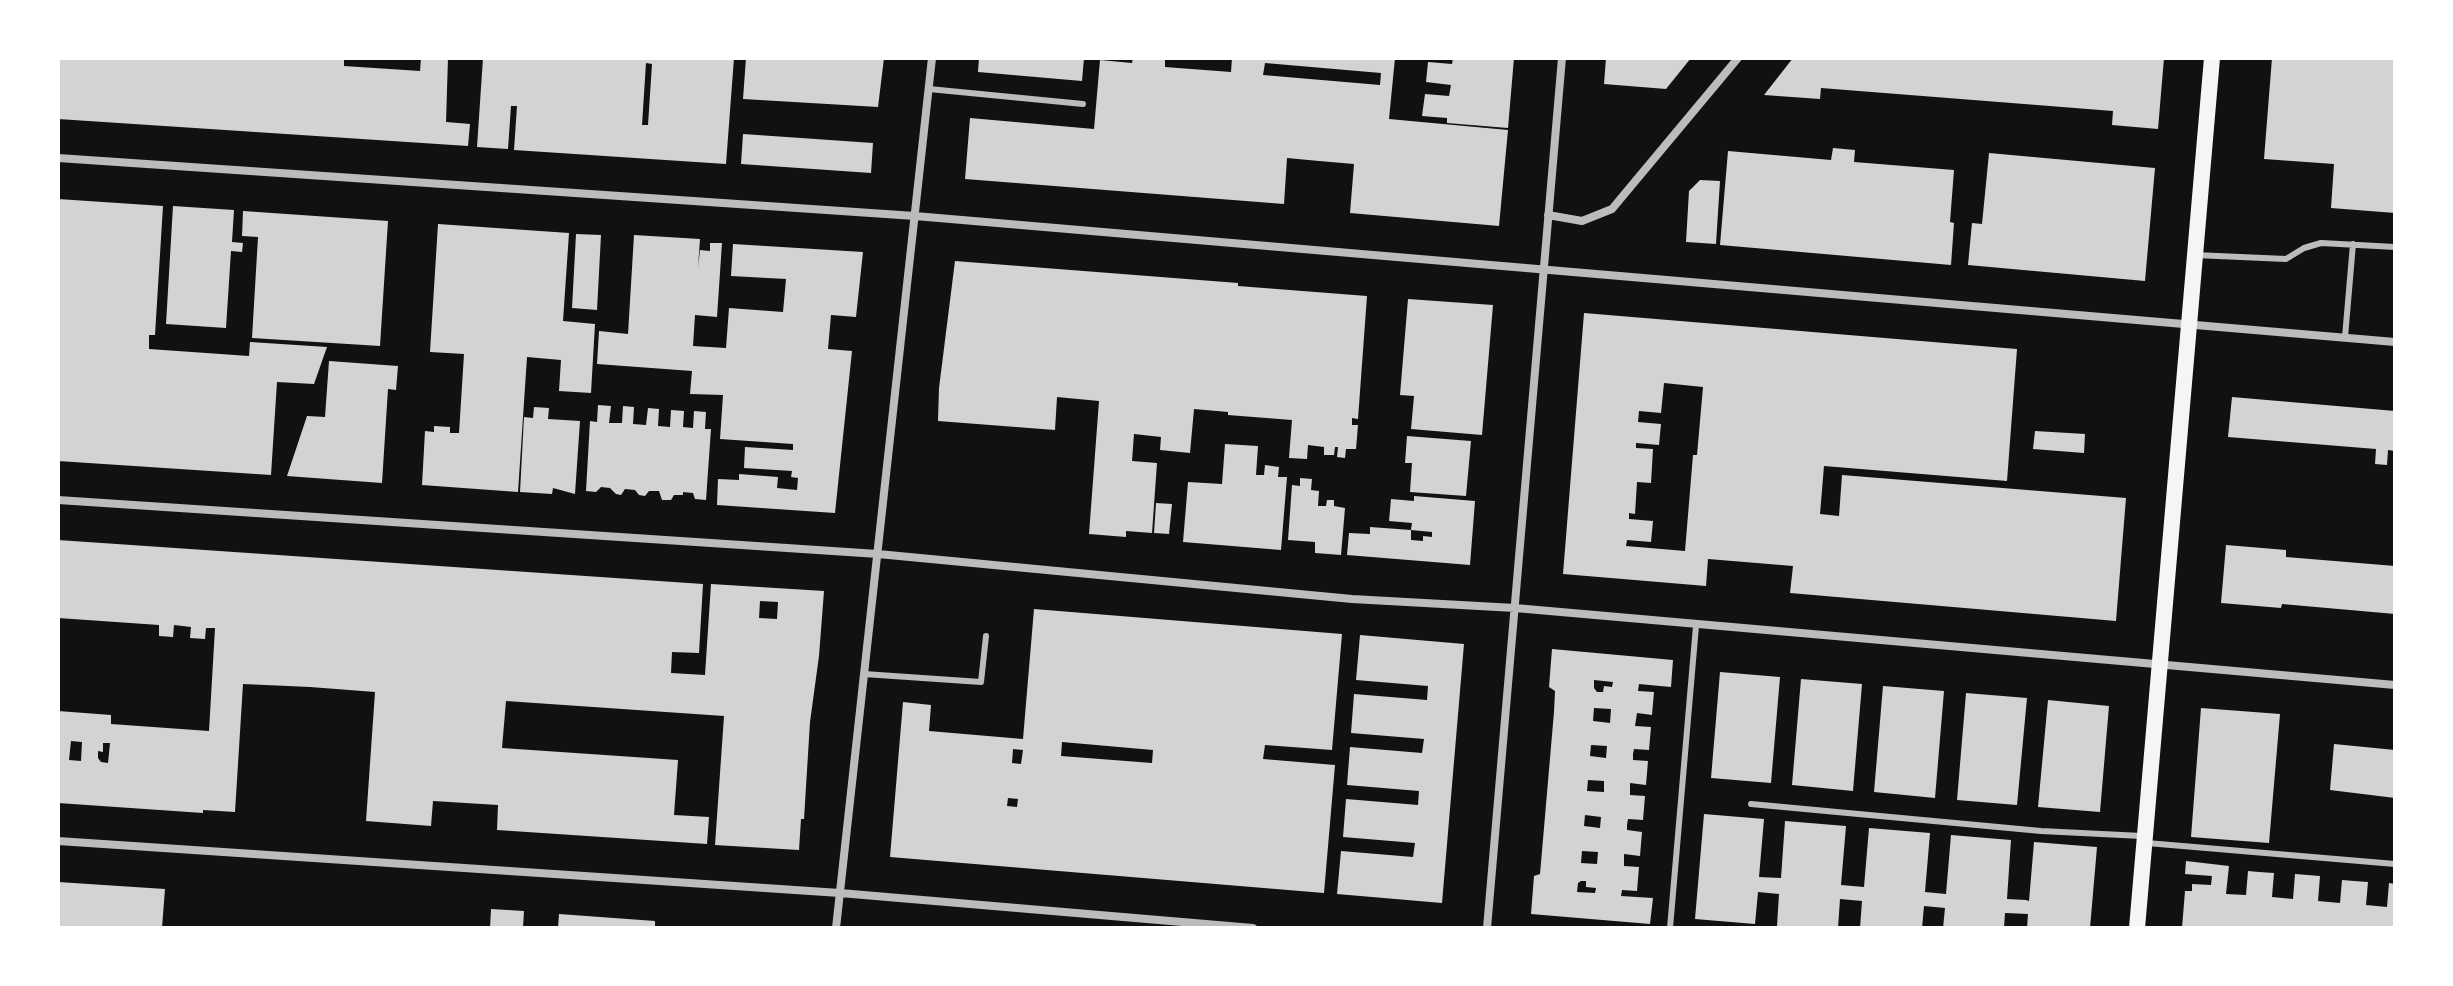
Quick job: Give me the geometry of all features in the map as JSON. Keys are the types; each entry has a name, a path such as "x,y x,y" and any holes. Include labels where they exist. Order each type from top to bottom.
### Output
{"main road":[{"path":"2137,928 2212,58"}],"street":[{"path":"836,928 932,58"},
{"path":"1487,928 1562,58"},
{"path":"1548,215 1582,221 1612,209 1738,58"},
{"path":"58,158 915,216 2395,342"},
{"path":"58,500 878,554 1352,599 1515,608 2395,685"},
{"path":"58,841 840,893 1253,928"}],"lane":[{"path":"929,89 1083,104"},
{"path":"2195,255 2286,259 2304,248 2321,243 2395,247"},
{"path":"2345,337 2353,244"},
{"path":"1670,928 1696,626"},
{"path":"864,674 981,682 986,636"},
{"path":"1751,804 2395,864"}],"building":[{"path":"58,58 344,58 344,66 420,71 421,58 448,58 446,122 470,124 468,146 58,119"},
{"path":"483,58 734,58 726,164 514,150 517,106 511,106 508,149 477,147","holes":["646,63 652,64 648,125 642,125"]},
{"path":"746,58 884,58 878,107 743,99"},
{"path":"979,58 1084,58 1082,81 978,72"},
{"path":"1133,58 1165,58 1165,67 1231,72 1232,58 1395,58 1389,119 1508,130 1499,226 1350,213 1354,164 1287,158 1284,204 965,179 970,118 1094,129 1100,60 1132,63","holes":["1265,63 1381,73 1380,85 1263,75"]},
{"path":"1453,58 1514,58 1508,128 1447,123 1447,118 1422,116 1425,94 1449,96 1451,85 1426,82 1428,62 1452,64"},
{"path":"1606,58 1691,58 1666,89 1604,84"},
{"path":"1793,58 2164,58 2158,129 2112,125 2113,111 1821,88 1820,99 1764,95"},
{"path":"2272,58 2395,58 2395,213 2331,208 2334,164 2264,159"},
{"path":"743,134 873,143 871,173 741,164"},
{"path":"1833,148 1855,150 1854,162 1954,170 1951,265 1720,245 1728,151 1831,160"},
{"path":"1989,153 2155,168 2145,281 1968,265 1972,223 1982,224"},
{"path":"1700,180 1720,181 1716,244 1686,242 1689,191"},
{"path":"58,199 163,206 155,335 149,335 149,349 249,356 250,342 327,347 314,384 277,382 271,475 58,461"},
{"path":"173,206 234,210 232,242 243,243 242,252 231,251 226,328 166,324"},
{"path":"243,211 388,221 380,346 252,338 258,237 242,236"},
{"path":"438,224 569,233 563,321 595,324 591,393 559,391 561,360 527,357 518,492 422,485 425,431 434,432 434,426 450,427 450,433 459,433 464,354 430,352"},
{"path":"576,234 601,235 597,310 572,308"},
{"path":"634,235 700,239 698,268 700,250 710,251 710,243 722,243 717,317 695,315 693,346 726,348 729,308 783,312 786,279 731,276 733,244 863,252 856,317 831,315 828,349 852,351 835,513 717,505 718,479 739,480 739,474 778,477 777,488 797,490 798,478 791,477 792,471 744,468 745,447 793,450 793,444 720,439 723,395 690,394 692,371 597,364 599,331 628,334"},
{"path":"955,261 1367,296 1358,419 1352,418 1352,425 1358,425 1356,449 1346,449 1345,458 1337,457 1338,447 1335,447 1334,455 1324,455 1324,447 1308,445 1307,459 1289,458 1292,420 1194,409 1190,453 1160,450 1161,437 1134,434 1132,461 1157,463 1152,533 1126,531 1126,537 1089,534 1099,401 1057,397 1055,430 938,421 939,388"},
{"path":"1408,299 1493,305 1482,435 1411,429 1414,396 1400,395"},
{"path":"1584,313 2017,349 2007,481 1824,466 1820,514 1839,516 1842,475 2126,498 2116,621 1790,593 1793,566 1708,559 1706,586 1563,574","holes":["1664,383 1703,387 1697,455 1693,455 1685,551 1626,546 1627,540 1651,542 1653,521 1629,519 1629,513 1635,514 1637,482 1651,483 1653,449 1636,448 1636,443 1659,445 1661,424 1638,422 1639,411 1661,413"]},
{"path":"329,361 398,366 396,390 388,389 382,483 287,476 307,416 325,417"},
{"path":"2232,397 2395,411 2395,451 2388,450 2387,465 2375,464 2376,449 2228,437"},
{"path":"598,405 611,406 609,423 622,423 623,406 634,407 633,424 646,425 648,408 659,409 658,426 670,427 671,410 684,411 683,427 693,428 694,411 706,412 705,429 711,429 706,500 695,499 693,493 683,492 683,495 674,495 671,500 662,500 659,491 649,491 645,496 625,489 621,495 610,488 586,491 590,421 597,422"},
{"path":"534,407 549,408 548,419 580,421 575,494 553,488 552,494 520,492 524,417 533,418"},
{"path":"2035,431 2085,434 2084,453 2033,449"},
{"path":"1407,436 1471,441 1466,496 1410,492 1412,463 1405,463"},
{"path":"1225,444 1258,446 1256,475 1264,475 1265,465 1279,467 1278,477 1287,477 1281,550 1183,542 1188,482 1222,484"},
{"path":"1300,478 1312,479 1311,490 1319,491 1318,506 1326,506 1327,500 1334,500 1334,506 1345,508 1341,555 1315,553 1315,542 1288,540 1292,485 1300,486"},
{"path":"1414,496 1475,501 1470,565 1347,555 1349,533 1370,534 1370,527 1411,530 1412,523 1389,521 1391,499 1414,501","holes":["1411,530 1432,532 1432,537 1423,536 1423,541 1411,540"]},
{"path":"1156,503 1172,504 1169,534 1154,533"},
{"path":"58,540 703,584 699,653 672,652 671,673 705,675 711,584 824,591 799,850 715,845 724,716 506,701 502,748 678,760 674,815 709,817 707,844 497,830 498,805 433,801 431,826 366,821 375,692 310,687 243,684 235,812 203,810 203,813 58,803 58,711 111,715 111,724 209,731 215,628 206,628 205,639 190,638 191,627 174,625 173,637 159,636 159,625 58,618","holes":["760,601 778,602 777,619 759,618","71,741 82,742 81,761 69,760","103,743 110,743 108,763 98,758 98,751 103,752"]},
{"path":"2226,545 2286,550 2286,557 2395,566 2395,614 2282,604 2281,608 2221,603"},
{"path":"1034,609 1342,634 1332,750 1265,745 1263,759 1335,765 1324,893 890,857 903,702 931,705 929,731 1023,739","holes":["1062,742 1153,750 1152,763 1061,756","1013,749 1023,750 1021,764 1012,763","1008,798 1018,799 1017,807 1007,806"]},
{"path":"1360,635 1464,644 1442,903 1337,894 1341,851 1413,857 1415,843 1343,837 1346,799 1418,805 1419,791 1347,785 1350,747 1422,753 1424,739 1351,733 1354,694 1427,700 1428,686 1356,680"},
{"path":"1552,649 1673,660 1671,687 1639,684 1638,691 1654,692 1652,715 1637,713 1635,726 1651,727 1649,750 1634,749 1633,754 1633,760 1648,761 1646,785 1630,783 1630,795 1645,796 1643,820 1628,819 1627,825 1627,830 1642,832 1640,856 1624,854 1624,866 1639,867 1637,891 1622,890 1621,896 1653,898 1650,924 1531,914 1534,876 1540,874 1554,712 1555,691 1549,687","holes":["1594,680 1613,682 1612,687 1604,686 1603,692 1597,692","1594,708 1611,709 1610,723 1593,721","1591,745 1607,746 1606,758 1590,756","1588,780 1604,781 1604,792 1587,791","1585,815 1601,817 1600,828 1584,826","1582,851 1598,852 1597,864 1581,863","1581,881 1586,881 1586,887 1596,888 1595,893 1577,892"]},
{"path":"1720,672 1780,677 1771,783 1711,778"},
{"path":"1801,679 1862,684 1853,791 1792,785"},
{"path":"1883,686 1944,691 1935,798 1874,792"},
{"path":"1966,693 2027,698 2017,805 1957,800"},
{"path":"2048,700 2109,706 2100,812 2038,807"},
{"path":"2201,708 2280,714 2269,843 2191,837"},
{"path":"2334,744 2395,750 2395,798 2330,790"},
{"path":"1704,814 1764,819 1759,877 1781,878 1785,821 1846,826 1841,885 1864,887 1869,828 1930,833 1925,892 1946,894 1951,835 2011,840 2007,899 2029,901 2034,842 2097,847 2090,928 2027,928 2028,914 2005,913 2004,928 1943,928 1945,908 1924,906 1922,928 1860,928 1862,901 1840,899 1838,928 1777,926 1779,894 1758,892 1755,924 1695,919"},
{"path":"2186,861 2229,866 2226,894 2246,895 2248,871 2274,873 2272,897 2293,899 2295,874 2320,876 2318,901 2340,903 2342,880 2368,882 2366,905 2387,907 2389,883 2395,884 2395,928 2182,928 2185,891 2192,891 2192,884 2211,885 2212,876 2185,874"},
{"path":"58,882 165,889 162,928 58,928"},
{"path":"491,909 524,911 523,928 490,928"},
{"path":"559,914 655,921 655,928 558,928"}]}
